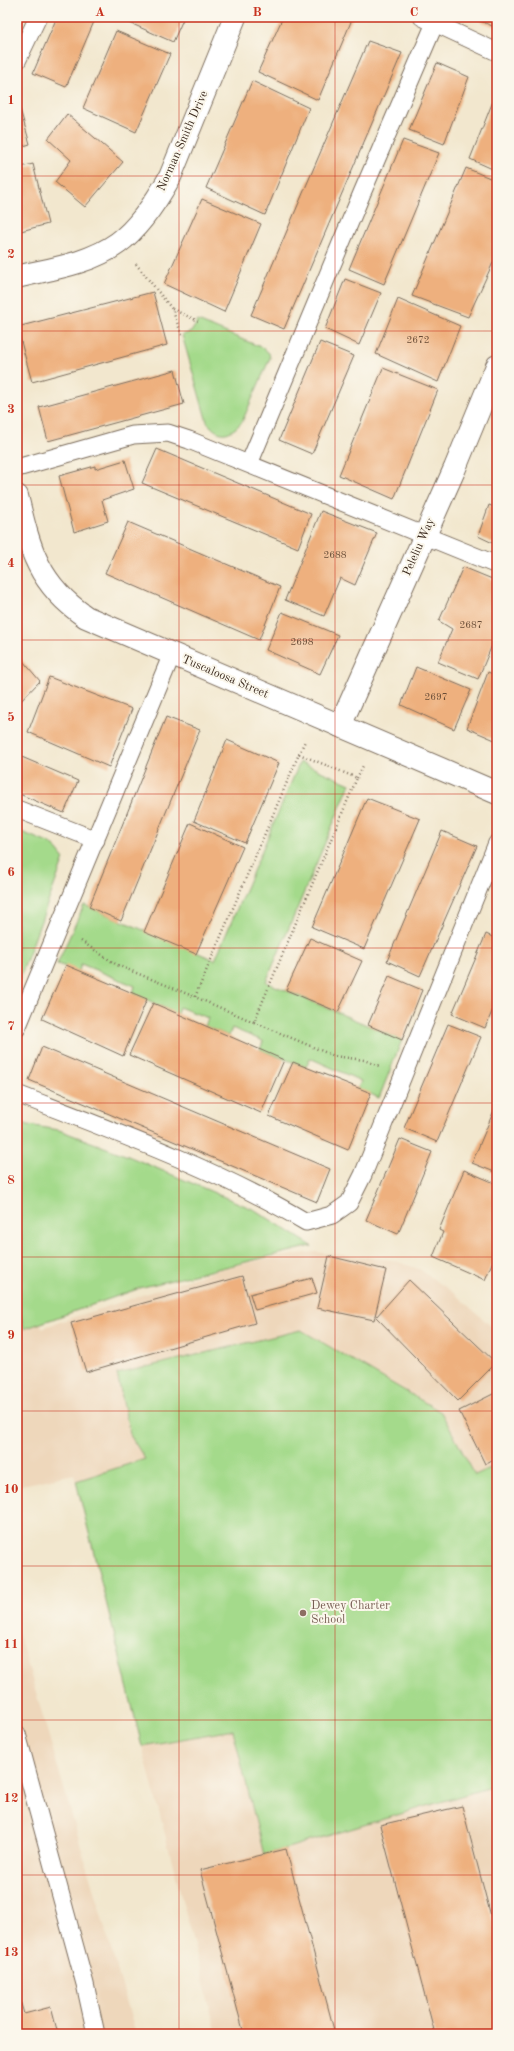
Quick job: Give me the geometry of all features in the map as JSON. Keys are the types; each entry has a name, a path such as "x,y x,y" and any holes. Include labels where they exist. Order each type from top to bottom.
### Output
{"street":[{"name":"Norman Smith Drive","path":"17,277 93,257 118,243 148,211 161,193 170,176 235,17"},
{"name":"Peleliu Way","path":"340,726 425,535 497,366"},
{"name":"Tuscaloosa Street","path":"17,496 27,535 37,564 56,591 86,617 497,793"}],"lane":[{"path":"17,61 38,17"},
{"path":"249,464 359,200 429,20 497,52"},
{"path":"17,468 133,435 168,433 249,464 497,565"},
{"path":"17,1028 172,654"},
{"path":"17,809 96,840"},
{"path":"17,1094 118,1133 263,1197 306,1222 332,1215 349,1203 404,1076 497,843"},
{"path":"17,1734 85,1984 96,2034"}],"path":[{"path":"118,243 172,309 182,335"},
{"path":"172,309 198,321"},
{"path":"195,997 299,754 357,778 254,1022"},
{"path":"59,929 117,964 334,1056 364,1060 404,1076"}],"shaded area":[{"name":"Dewey Charter School","path":"17,1217 42,1328 221,1269 273,1257 315,1252 392,1260 419,1269 455,1294 492,1327 497,1337 497,2034 217,2034 142,1746 74,1474 17,1486"},
{"path":"17,1628 136,2034 17,2034"}],"green space":[{"path":"198,321 263,348 269,353 270,358 242,422 233,430 228,432 220,433 211,427 207,422 182,335 191,332"},
{"path":"300,762 350,784 266,982 402,1040 379,1098 358,1088 361,1081 310,1058 306,1067 260,1050 263,1041 232,1028 229,1036 205,1026 208,1018 179,1007 177,1014 133,993 135,986 81,964 79,971 57,964 84,905 215,960"},
{"path":"17,830 53,845 64,859 17,986"},
{"path":"17,1120 28,1125 59,1130 128,1156 255,1210 312,1246 143,1287 24,1329 17,1302"},
{"path":"301,1330 441,1412 475,1475 497,1465 497,1785 264,1855 233,1730 142,1746 76,1481 145,1459 130,1435 117,1374"}],"building":[{"path":"57,17 96,17 66,87 33,73"},
{"path":"122,17 184,17 173,42 121,19"},
{"path":"283,17 353,17 318,100 258,72"},
{"path":"471,17 497,17 497,28"},
{"path":"116,31 170,54 136,132 83,108"},
{"path":"368,41 402,53 284,329 251,315"},
{"path":"437,63 469,77 444,144 409,130"},
{"path":"252,81 309,108 265,215 206,188"},
{"path":"497,91 497,171 470,159"},
{"path":"20,109 30,144 17,148 17,110"},
{"path":"67,114 123,162 85,207 55,182 71,160 48,139"},
{"path":"403,140 439,153 384,284 349,269"},
{"path":"33,164 48,224 17,232 17,168"},
{"path":"466,168 497,181 497,254 468,317 412,296"},
{"path":"202,199 261,224 224,312 164,284"},
{"path":"345,279 381,293 359,345 325,329"},
{"path":"153,292 167,345 32,382 17,327"},
{"path":"398,299 460,326 438,382 376,354"},
{"path":"320,342 354,356 312,454 279,440"},
{"path":"383,368 438,390 394,499 339,475"},
{"path":"175,370 184,404 48,441 39,407"},
{"path":"157,449 311,514 298,548 142,483"},
{"path":"125,460 134,489 102,500 108,521 74,532 59,476 95,466 95,469"},
{"path":"489,505 497,508 497,545 478,536"},
{"path":"321,511 377,533 355,585 340,578 324,616 285,600"},
{"path":"128,522 280,587 259,640 105,573"},
{"path":"463,567 497,581 497,633 478,679 438,662 452,629 439,621"},
{"path":"282,612 338,635 320,674 266,650"},
{"path":"17,654 40,681 17,705"},
{"path":"416,667 471,690 454,729 401,705"},
{"path":"488,672 497,676 497,741 467,728"},
{"path":"49,677 132,709 109,767 28,732"},
{"path":"166,717 200,730 121,921 89,907"},
{"path":"227,740 279,763 245,843 194,821"},
{"path":"17,755 78,781 64,813 17,793"},
{"path":"367,798 420,819 364,949 312,927"},
{"path":"190,823 243,847 196,954 144,932"},
{"path":"442,831 477,846 420,976 387,961"},
{"path":"486,934 497,939 497,1000 485,1028 452,1014"},
{"path":"310,938 362,961 338,1012 286,990"},
{"path":"66,965 147,999 123,1056 42,1019"},
{"path":"389,976 422,990 402,1040 368,1025"},
{"path":"153,1003 284,1060 261,1113 129,1055"},
{"path":"448,1024 481,1037 437,1142 404,1128"},
{"path":"42,1047 330,1169 317,1202 29,1080"},
{"path":"293,1062 371,1093 348,1150 269,1116"},
{"path":"497,1103 497,1173 472,1163"},
{"path":"400,1139 432,1152 398,1234 366,1220"},
{"path":"464,1170 497,1184 497,1251 485,1280 433,1257 443,1232 439,1230"},
{"path":"329,1256 386,1270 374,1320 317,1308"},
{"path":"242,1276 255,1323 86,1372 71,1323"},
{"path":"312,1278 317,1293 255,1310 250,1294"},
{"path":"409,1280 496,1363 458,1401 376,1317"},
{"path":"497,1392 497,1457 485,1464 459,1411"},
{"path":"462,1806 497,1939 497,2034 435,2034 380,1825"},
{"path":"286,1849 335,2034 244,2034 200,1870"},
{"path":"17,1990 24,2014 51,2007 58,2034 17,2034"}],"place":[{"name":"Dewey Charter School","path":"303,1613"}]}
